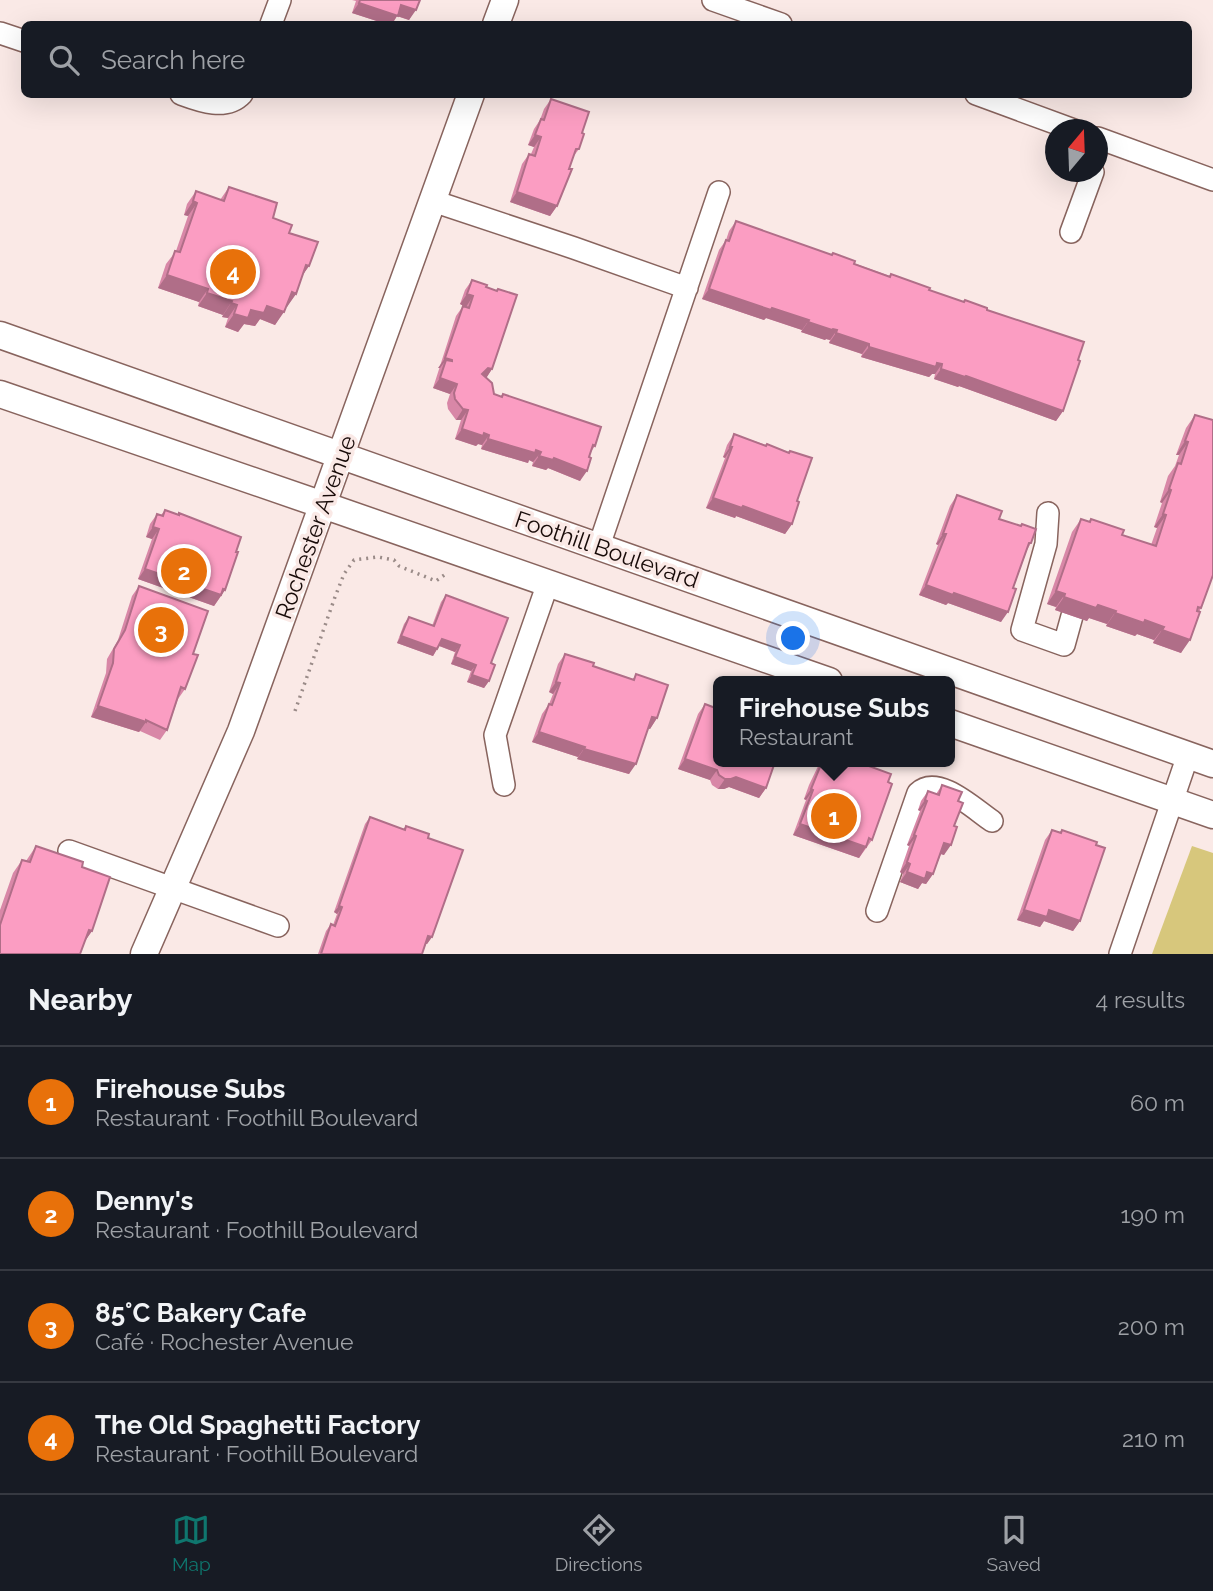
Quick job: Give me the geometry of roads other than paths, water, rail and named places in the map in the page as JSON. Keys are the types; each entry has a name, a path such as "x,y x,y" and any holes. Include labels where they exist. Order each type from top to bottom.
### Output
{"main road":[{"path":"497,21 505,0"},
{"name":"Rochester Avenue","path":"144,954 242,731 470,98"},
{"name":"Foothill Boulevard","path":"0,335 1201,760"},
{"path":"0,394 815,676"},
{"path":"955,725 1213,815"}],"street":[{"path":"272,21 280,0"},
{"path":"713,0 772,21"},
{"path":"0,33 21,40"},
{"path":"193,98 207,103 224,103 239,98"},
{"path":"987,98 1045,119"},
{"path":"1108,148 1213,180"},
{"path":"1071,232 1089,182"},
{"path":"599,546 719,192"},
{"path":"433,201 687,288"},
{"path":"1048,513 1046,544 1023,630 1064,645 1072,616"},
{"path":"504,785 495,736 548,583"},
{"path":"1120,954 1173,801 1201,760"},
{"path":"877,911 918,793 924,788 940,787 992,821"},
{"path":"69,851 278,926"}],"place":[{"name":"The Old Spaghetti Factory","path":"233,272"},
{"name":"Denny's","path":"184,571"},
{"name":"85°C Bakery Cafe","path":"161,630"},
{"name":"Firehouse Subs","path":"834,816"}]}
